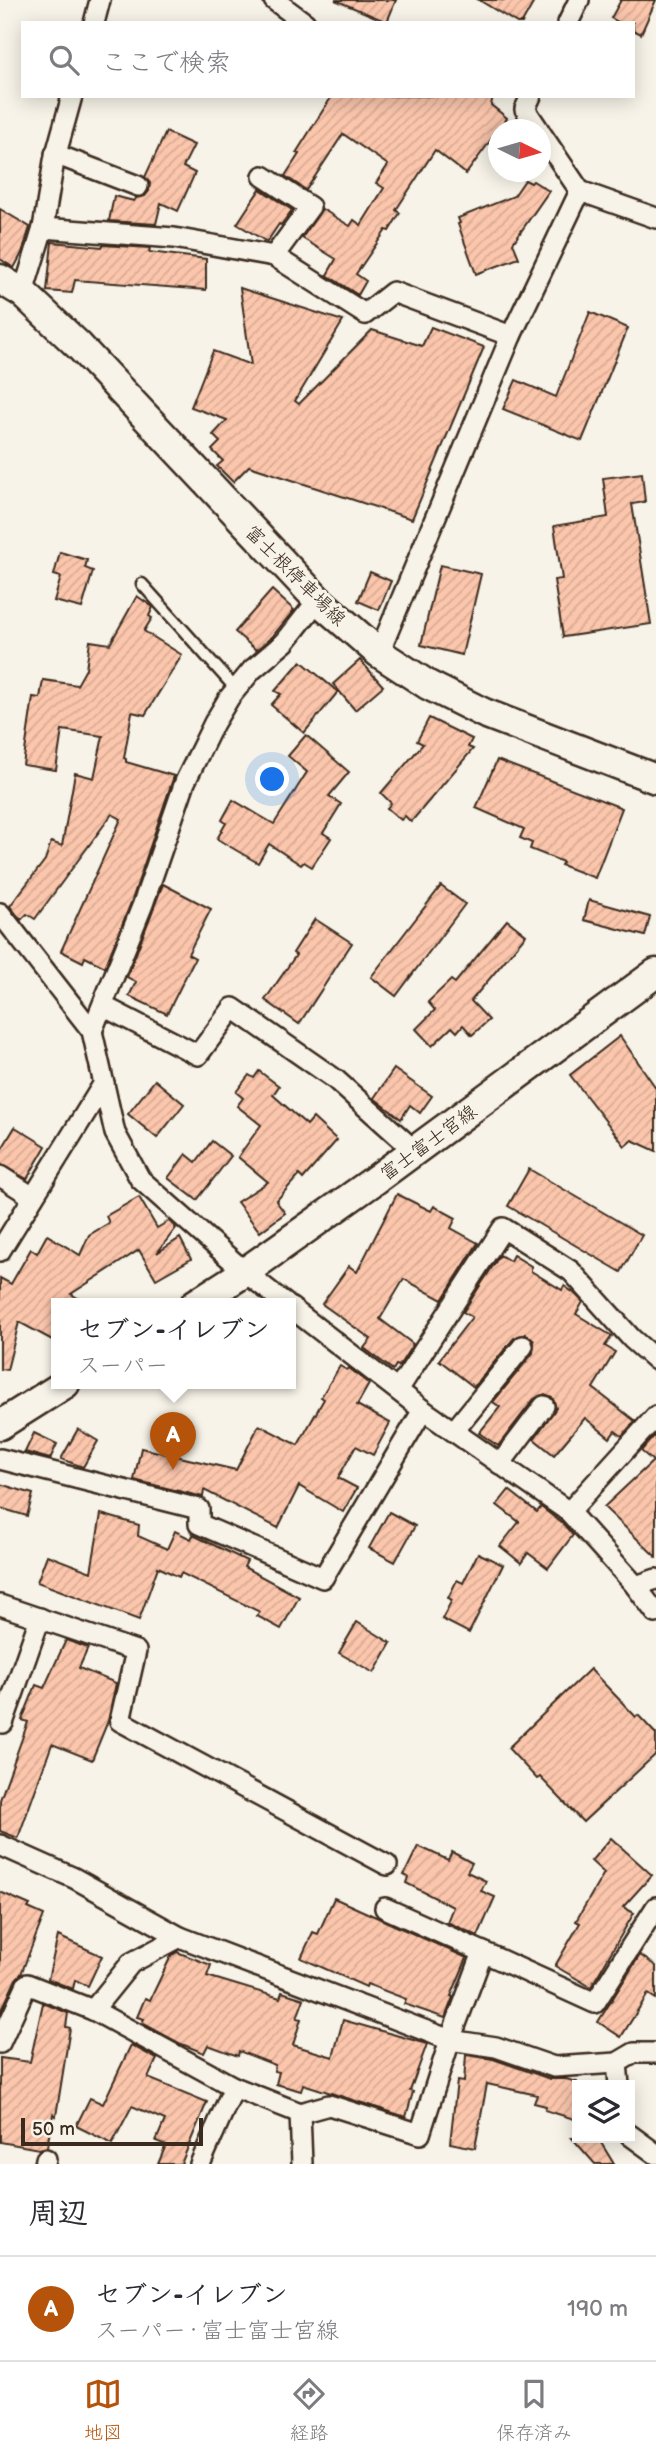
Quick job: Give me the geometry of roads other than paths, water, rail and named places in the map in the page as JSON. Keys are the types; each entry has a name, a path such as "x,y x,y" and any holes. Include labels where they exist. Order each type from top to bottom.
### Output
{"main road":[{"name":"富士根停車場線","path":"12,286 79,346 318,600 379,653 428,685 484,713 656,779"},
{"name":"富士富士宮線","path":"204,1298 415,1151 656,973"},
{"path":"0,1425 57,1389"}],"street":[{"path":"94,21 100,0"},
{"path":"274,0 302,21"},
{"path":"569,21 579,0"},
{"path":"12,286 43,228 55,154 71,98"},
{"path":"522,100 533,119"},
{"path":"551,148 580,191 656,218"},
{"path":"55,154 138,186"},
{"path":"264,176 310,207 274,256"},
{"path":"379,653 511,336 580,191"},
{"path":"43,228 174,237 274,256 365,314 393,292 511,336"},
{"path":"92,1031 143,904 185,782 214,723 252,670 285,642 318,600"},
{"path":"0,913 92,1031 116,1133 140,1179 245,1272 279,1298"},
{"path":"103,1006 198,1055 233,1008 335,1079 415,1151"},
{"path":"0,1251 104,1083"},
{"path":"0,1176 33,1197"},
{"path":"398,1390 503,1228 571,1271 632,1339 656,1360"},
{"path":"296,1311 423,1410 569,1512 656,1613"},
{"path":"454,1431 523,1346"},
{"path":"500,1464 544,1406"},
{"path":"0,1459 199,1508 200,1524 323,1578 423,1410"},
{"path":"569,1512 656,1416"},
{"path":"635,1586 656,1579"},
{"path":"0,1605 136,1651 120,1721 387,1865"},
{"path":"3,1723 40,1619"},
{"path":"0,1845 74,1878 180,1937 450,2040 496,2047 554,2067 617,2063 634,2053 656,2053"},
{"path":"385,1908 595,2003 656,1907"},
{"path":"93,2010 131,1963 180,1937"},
{"path":"0,2043 27,1984 93,2010 234,2087 300,2113 329,2105 420,2134 450,2040 483,1952"},
{"path":"617,2063 619,2080"},
{"path":"200,2164 234,2087"},
{"path":"300,2113 302,2164"},
{"path":"635,2139 656,2154"}],"lane":[{"path":"142,584 236,689"}],"place":[{"name":"セブン-イレブン","path":"173,1470"}]}
